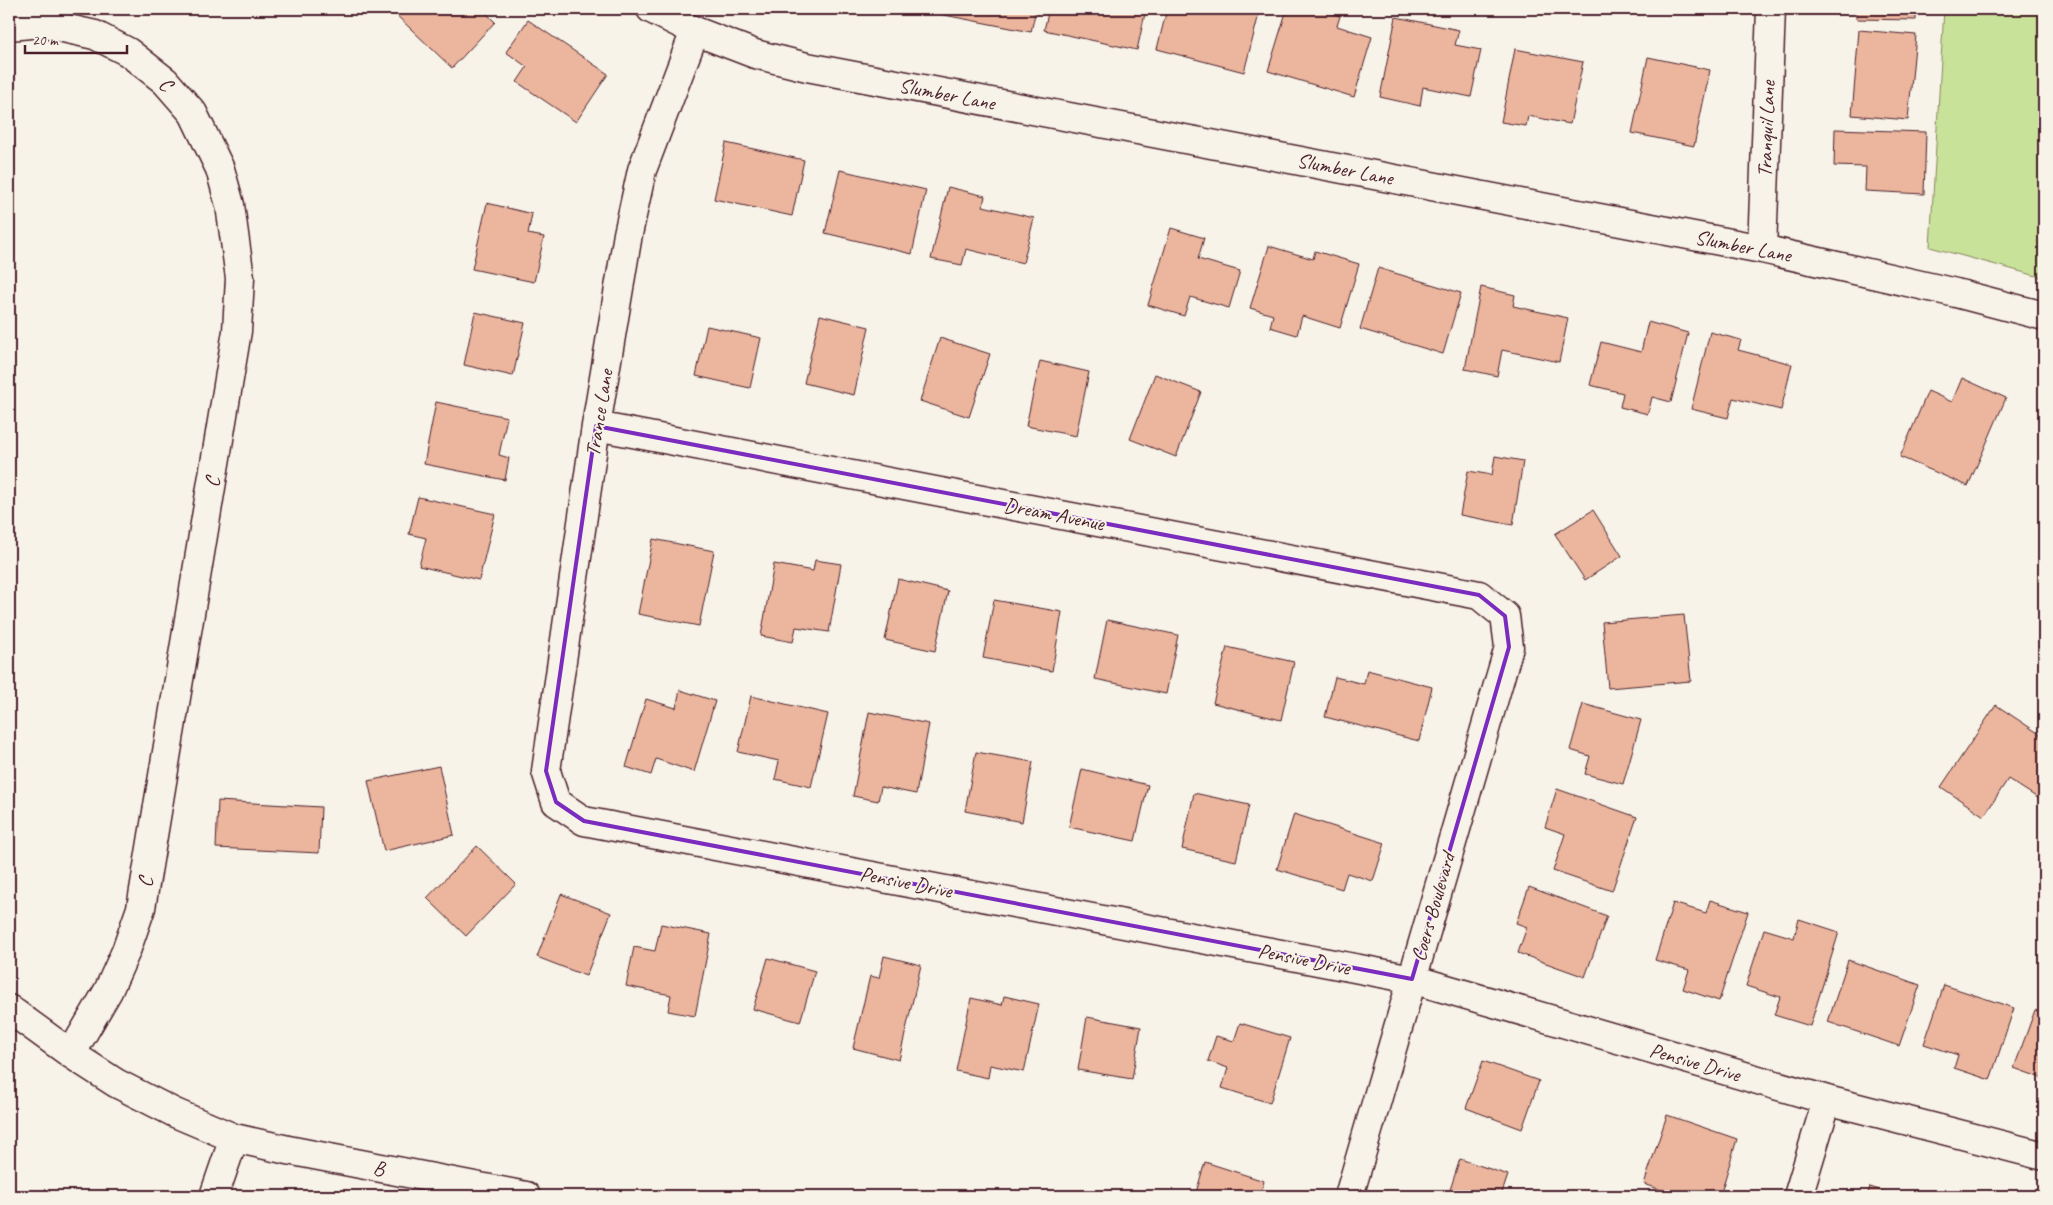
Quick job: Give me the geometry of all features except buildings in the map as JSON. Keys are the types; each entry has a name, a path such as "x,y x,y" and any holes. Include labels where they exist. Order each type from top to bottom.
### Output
{"street":[{"name":"Slumber Lane","path":"651,9 695,31 755,54 807,67 1762,249 1956,293 2044,316"},
{"name":"Tranquil Lane","path":"1762,249 1771,9"},
{"name":"C","path":"9,26 41,23 95,34 128,52 165,81 193,113 220,169 230,204 240,278 237,331 141,908 126,951 108,991 71,1054"},
{"name":"Trance Lane","path":"556,802 546,771 596,426 628,234 642,170 695,31"},
{"name":"Dream Avenue","path":"596,426 1479,595 1505,616"},
{"name":"Coers Boulevard","path":"1350,1196 1509,647 1505,616"},
{"name":"Pensive Drive","path":"556,802 584,821 1412,979 1827,1100 2044,1156"},
{"name":"B","path":"9,1009 71,1054 116,1083 175,1113 234,1138 526,1196"},
{"path":"1798,1196 1827,1100"},
{"path":"214,1196 234,1138"}],"highlighted area":[{"path":"596,426 1479,595 1505,616 1509,647 1412,979 584,821 556,802 546,771"}],"green space":[{"path":"1944,9 2044,9 2044,278 1930,247"}]}
